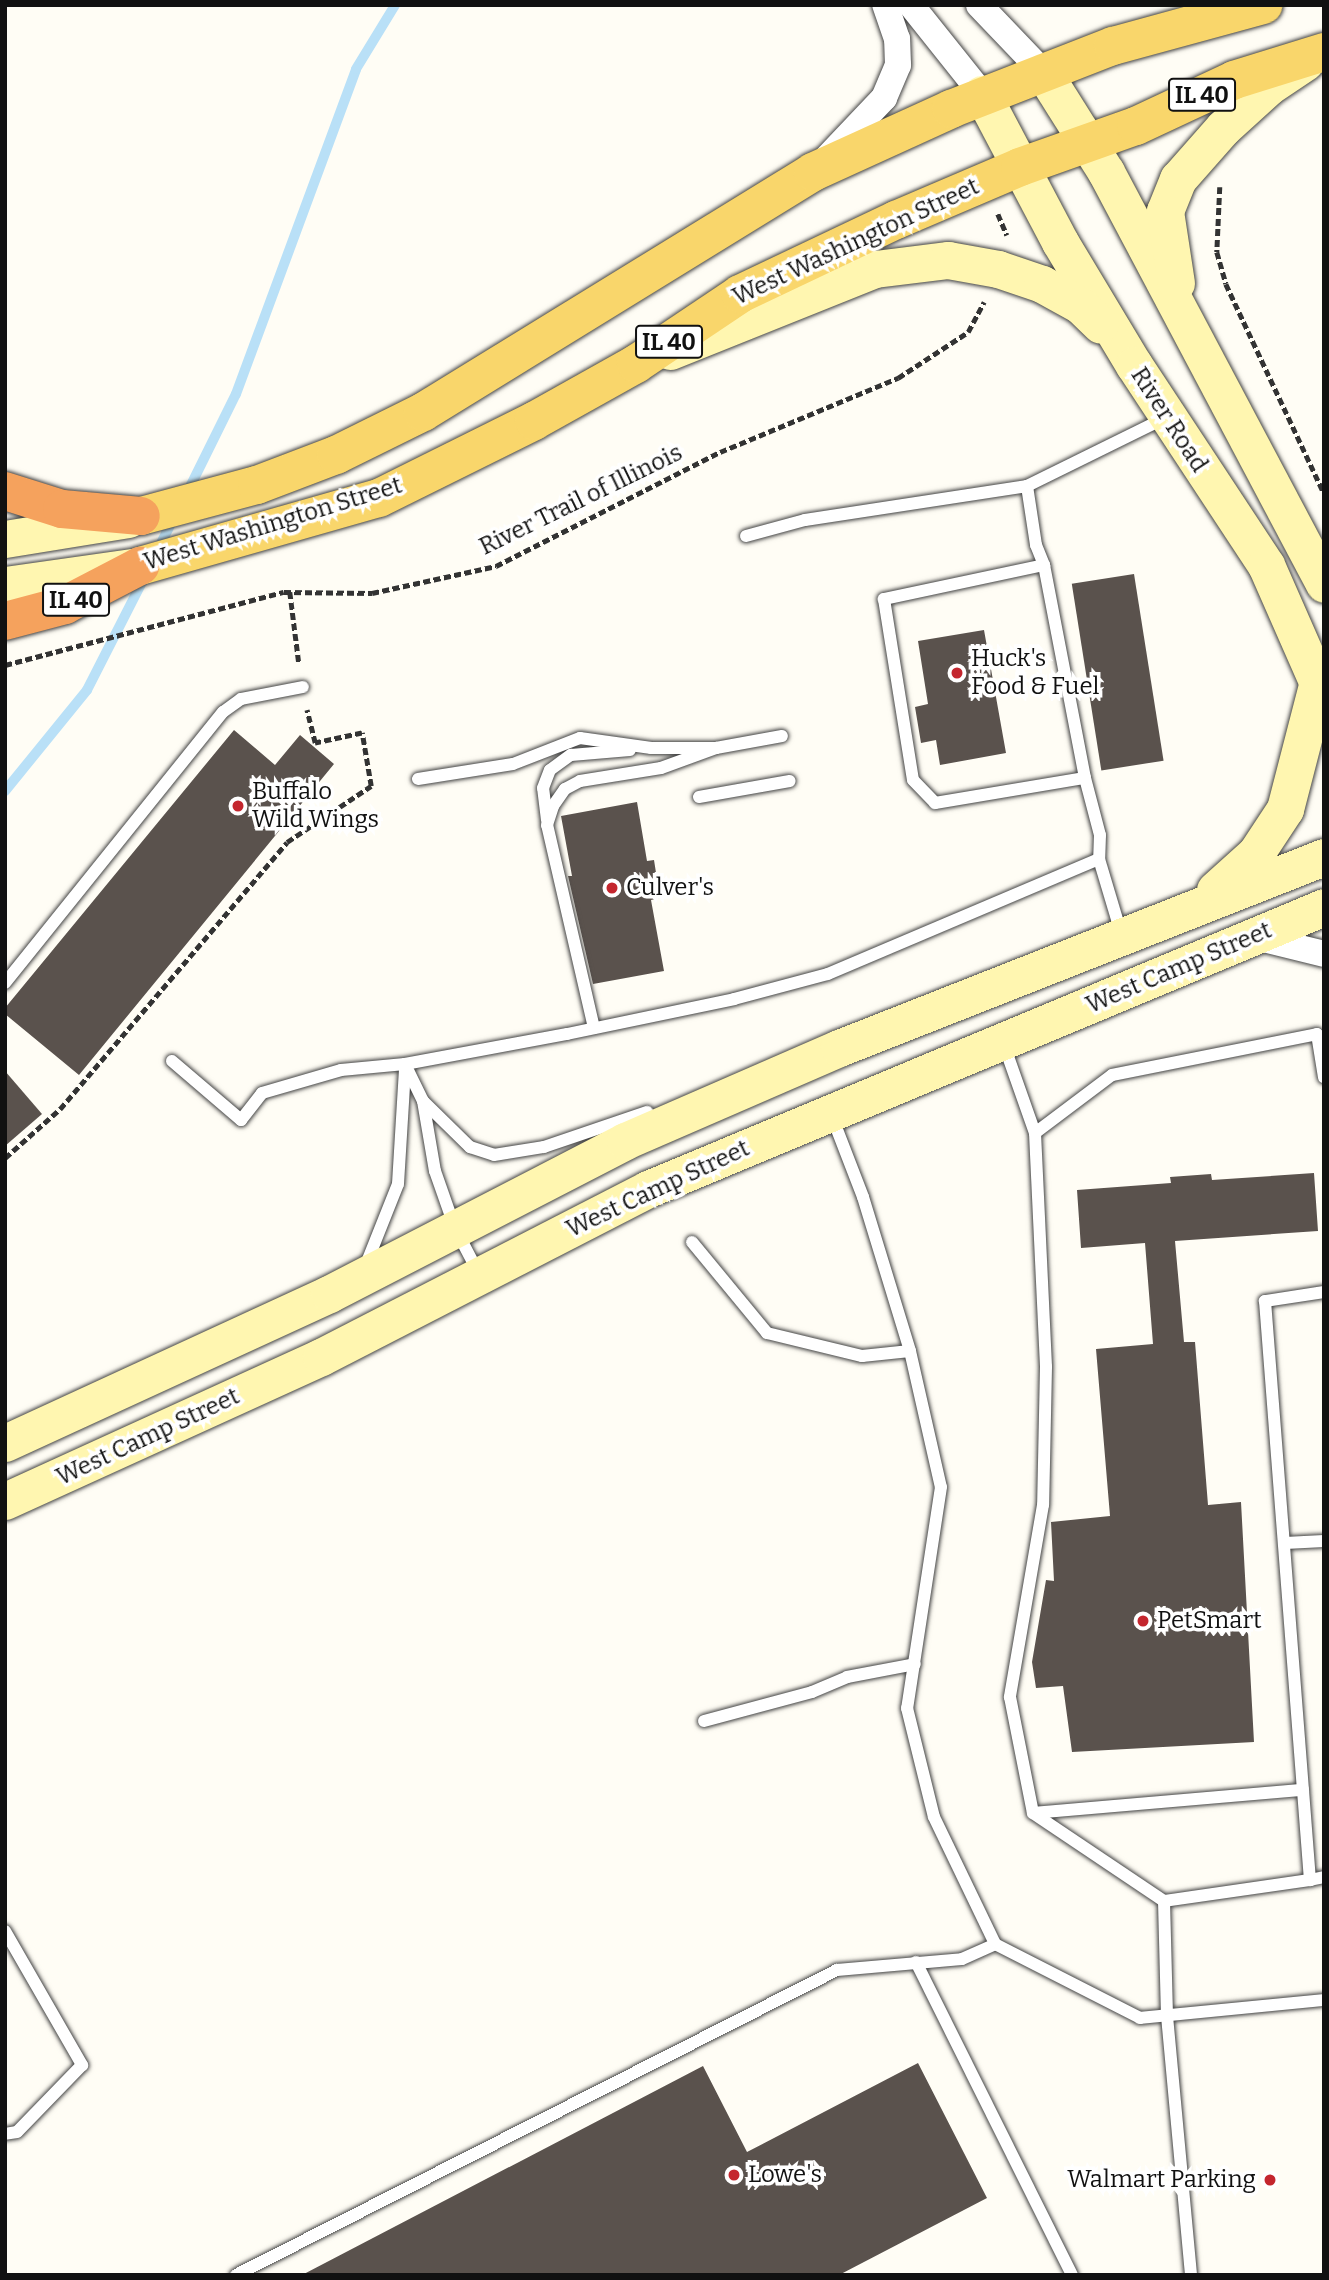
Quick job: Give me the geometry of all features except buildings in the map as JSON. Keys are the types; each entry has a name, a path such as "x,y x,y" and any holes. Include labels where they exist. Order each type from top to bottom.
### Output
{"highway":[{"name":"IL 40","path":"5,491 43,500 62,509 141,516"},
{"name":"IL 40","path":"7,596 65,605 140,566"}],"main road":[{"name":"IL 40","path":"1043,72 1114,46 1263,5"},
{"name":"IL 40","path":"1080,129 1321,53"},
{"path":"1206,362 1169,257 1166,211 1178,178 1223,128 1268,87 1321,53"},
{"name":"West Washington Street","path":"17,537 141,516 257,485 336,455 498,368 813,172 982,94 1043,72"},
{"path":"1043,72 1080,129 1324,584"},
{"name":"River Road","path":"982,94 1014,156 1134,365 1266,565 1321,689"},
{"name":"West Washington Street","path":"140,566 379,498 444,468 636,364 740,294 1014,156 1080,129"},
{"path":"636,364 864,272 898,263 948,260 998,269 1042,284 1080,305 1134,365"},
{"path":"1192,908 1234,875 1277,825 1293,786 1321,689"},
{"name":"West Camp Street","path":"5,1443 361,1277 625,1141 679,1106 1324,857"},
{"name":"West Camp Street","path":"5,1501 321,1357 648,1189 1324,907"}],"street":[{"path":"813,172 884,98 898,65 897,39 885,5"},
{"path":"911,5 982,94"},
{"path":"979,5 1043,72"},
{"path":"1255,937 1324,954"}],"lane":[{"path":"746,536 804,520 1027,486 1167,417"},
{"path":"1027,486 1036,545 1044,565 1085,778 1100,835 1099,859 1122,936"},
{"path":"1044,565 884,599 913,780 935,803 1085,778"},
{"path":"5,983 223,712 241,699 303,687"},
{"path":"547,825 565,789 580,781 661,768 716,748 782,736"},
{"path":"418,779 513,764 580,738 651,748"},
{"path":"594,1028 547,825 543,788 550,770 571,755 651,748 716,748"},
{"path":"699,797 790,781"},
{"path":"172,1060 241,1120 262,1093 341,1070 405,1064 594,1028 734,999 828,974 1099,859"},
{"path":"1035,1133 1112,1075 1317,1034 1324,1076"},
{"path":"1002,1041 1035,1133 1046,1367 1043,1506 1010,1697 1033,1813 1164,1900 1324,1877"},
{"path":"405,1064 423,1101 435,1171 455,1228 480,1275"},
{"path":"361,1277 398,1184 405,1064"},
{"path":"423,1101 470,1147 494,1155 544,1147 679,1106"},
{"path":"830,1111 863,1197 910,1351 941,1487 907,1708 934,1817 995,1944 1140,2018 1324,2000"},
{"path":"692,1242 767,1333 862,1356 910,1351"},
{"path":"1310,1880 1265,1301 1324,1292"},
{"path":"1285,1543 1324,1541"},
{"path":"704,1721 812,1692 847,1677 915,1664"},
{"path":"1033,1813 1303,1790"},
{"path":"1164,1900 1167,2016 1191,2275"},
{"path":"5,1931 82,2066 17,2132 5,2134"},
{"path":"236,2275 837,1970 962,1959 995,1944"},
{"path":"916,1962 1072,2275"}],"path":[{"path":"1220,181 1217,252 1226,284 1324,494"},
{"path":"999,215 1009,239"},
{"name":"River Trail of Illinois","path":"5,666 284,592 372,593 496,566 720,452 898,378 968,332 988,293"},
{"path":"290,592 299,663"},
{"path":"5,1158 61,1109 287,842 371,786 362,733 314,743 307,709"}],"waterway":[{"path":"187,493 236,394 356,69 395,5"},
{"path":"158,549 173,519"},
{"path":"5,791 87,690 144,578"}],"place":[{"name":"Huck's Food & Fuel","path":"957,673"},
{"name":"Buffalo Wild Wings","path":"238,806"},
{"name":"Culver's","path":"612,888"},
{"name":"PetSmart","path":"1143,1621"},
{"name":"Lowe's","path":"734,2175"},
{"name":"Walmart Parking","path":"1270,2180"}]}
